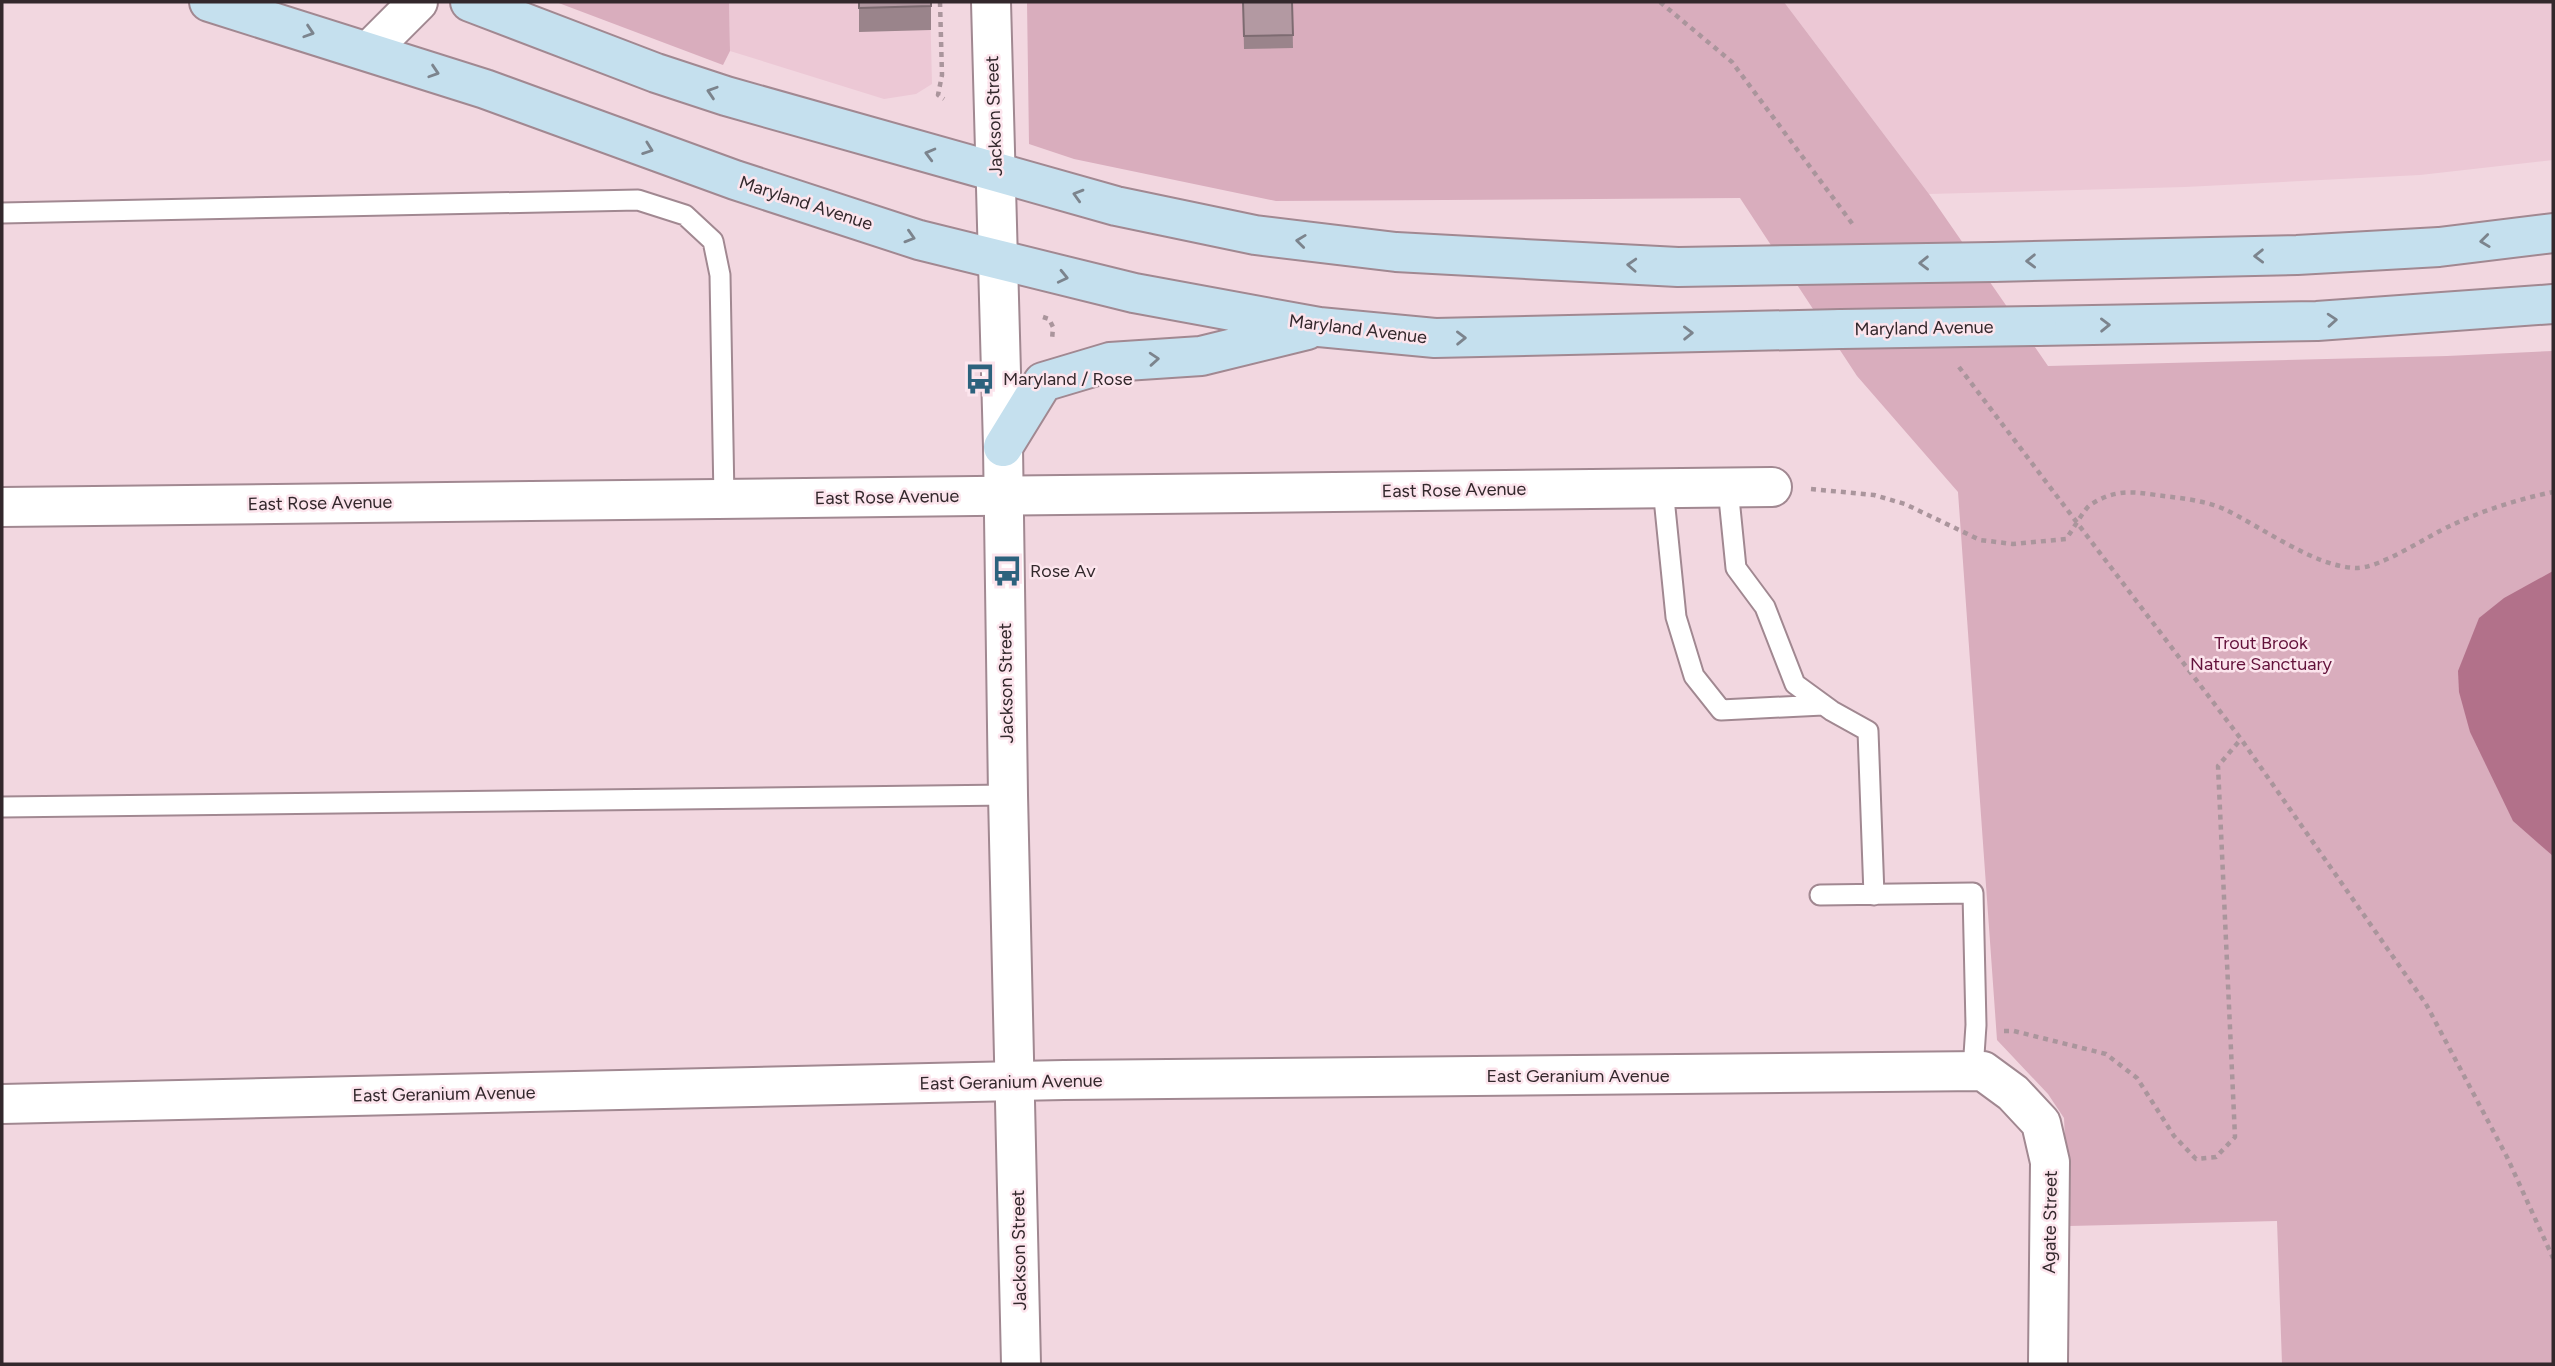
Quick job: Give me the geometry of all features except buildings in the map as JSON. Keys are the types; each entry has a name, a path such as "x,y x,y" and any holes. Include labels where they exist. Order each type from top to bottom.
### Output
{"main road":[{"name":"Maryland Avenue","path":"209,2 485,89 684,162 919,240 1134,293 1319,327 1435,338 2316,321 2553,304"},
{"path":"470,2 656,73 726,96 1116,206 1255,235 1369,249 1678,267 2297,255 2439,247 2553,233"},
{"path":"1003,447 1043,382 1110,362 1201,356 1319,327"}],"street":[{"path":"369,51 418,2"},
{"name":"Jackson Street","path":"991,2 1003,447 1007,795 1021,1364"},
{"name":"East Rose Avenue","path":"2,507 1772,487"},
{"name":"East Geranium Avenue","path":"2,1104 1015,1081 1973,1070 1983,1071 2013,1093"},
{"name":"Agate Street","path":"2013,1093 2041,1123 2050,1162 2048,1364"}],"lane":[{"path":"2,213 638,200 685,215 713,241 720,275 724,499"},
{"path":"1663,488 1676,617 1694,676 1721,710 1823,705"},
{"path":"1728,488 1736,568 1765,607 1795,684 1823,705 1868,731 1874,895"},
{"path":"2,807 1007,795"},
{"path":"1820,895 1973,894 1976,1025 1973,1070"}],"path":[{"path":"940,2 942,75 938,95 944,99"},
{"path":"1660,2 1732,62 1855,228"},
{"path":"1042,317 1049,320 1052,327 1052,348"},
{"path":"1954,360 2241,739 2426,1004 2507,1157 2553,1258"},
{"path":"1772,487 1874,495 1905,504 1980,540 2013,544 2066,539 2078,526 2087,506 2108,495 2131,491 2189,499 2222,508 2303,552 2356,568 2386,561 2404,548 2454,524 2521,499 2553,492"},
{"path":"2003,1031 2014,1031 2106,1054 2137,1078 2174,1136 2196,1159 2216,1157 2235,1137 2218,766 2241,739"}],"shaded area":[{"path":"729,2 930,2 932,84 916,94 884,99 730,51"},
{"path":"1784,2 2553,2 2553,160 2420,175 2185,187 1929,194"},
{"path":"2553,571 2553,856 2513,821 2470,732 2459,692 2458,671 2479,618 2504,598"}],"green space":[{"path":"556,2 729,2 730,51 723,65"},
{"name":"Trout Brook Nature Sanctuary","path":"1027,2 1784,2 1929,194 2048,366 2553,351 2553,1364 2282,1364 2277,1221 2069,1226 2064,1118 2048,1094 1997,1040 1958,492 1857,376 1740,198 1276,201 1074,159 1029,144"}],"place":[{"name":"Maryland / Rose","path":"980,379"},
{"name":"Rose Av","path":"1007,571"}]}
